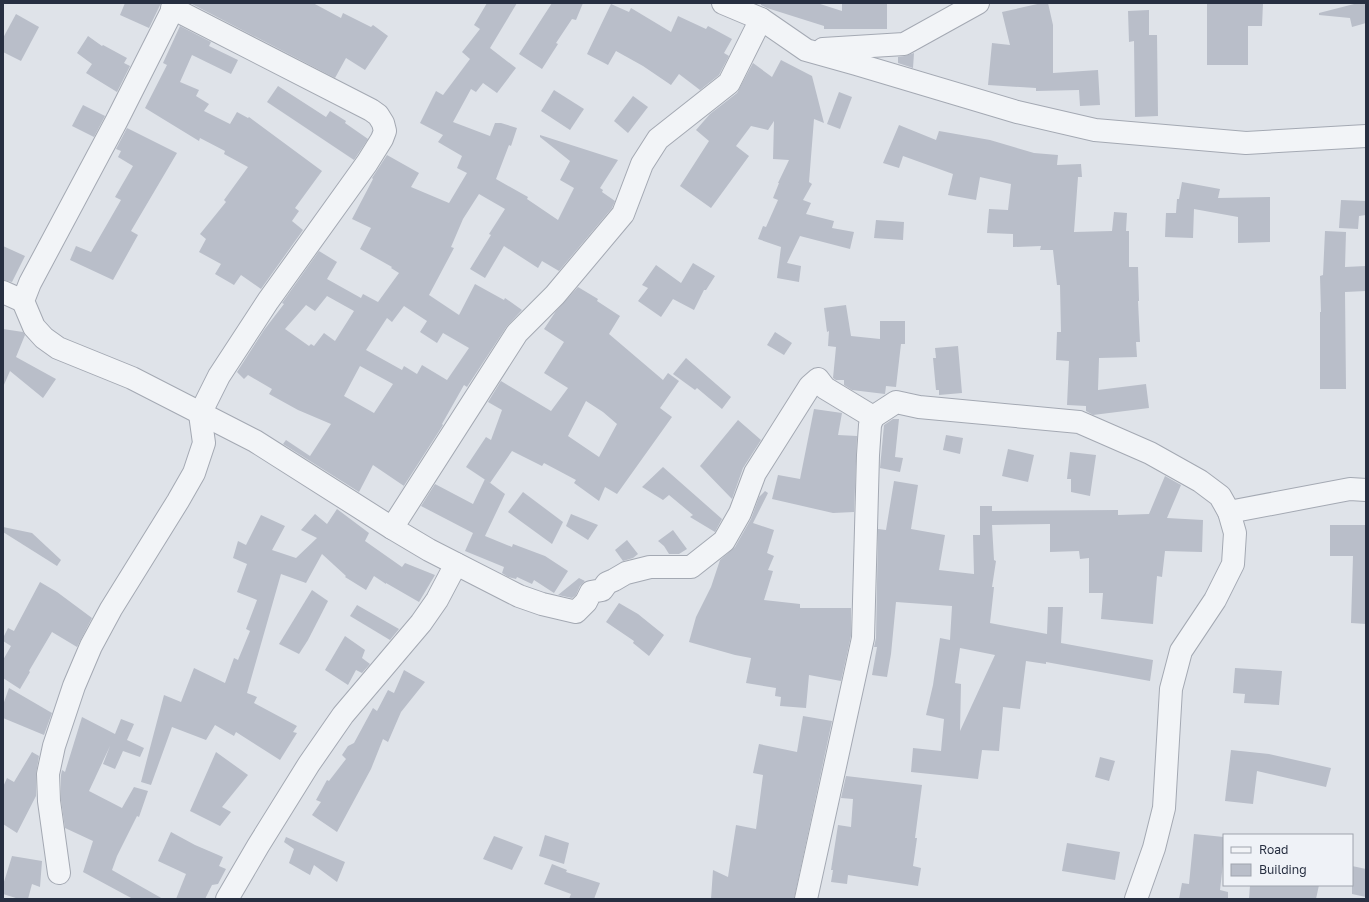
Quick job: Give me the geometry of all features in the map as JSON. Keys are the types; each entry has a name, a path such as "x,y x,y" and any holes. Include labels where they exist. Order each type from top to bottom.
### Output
{"street":[{"path":"723,3 761,19 806,50 1017,112 1095,130 1246,142 1366,136"},
{"path":"806,50 904,44 978,3"},
{"path":"23,301 36,269 117,120 174,6 371,110 378,115 383,123 385,131 382,139 367,163 268,301 219,376 200,414 204,443 194,473 111,609 91,646 74,686 54,746 48,774 48,801 60,873"},
{"path":"392,528 517,333 556,295 623,214 642,164 658,139 729,83 761,19"},
{"path":"3,292 23,301 34,327 44,338 58,348 132,378 254,441 392,528 456,564 519,596 542,604 576,612 586,602 592,592 602,590 607,583 626,573 650,568 691,567 724,541 740,513 755,473 810,386 818,379 825,388 874,417"},
{"path":"806,899 863,638 870,425 874,417 896,402 919,406 1079,422 1150,453 1200,480 1220,496 1229,512 1235,533 1233,564 1216,600 1181,651 1172,689 1164,808 1154,848 1136,899"},
{"path":"1229,512 1350,489 1366,490"},
{"path":"227,899 258,846 343,715 417,629 437,600 456,564"}],"building":[{"path":"125,3 161,3 149,28 120,15"},
{"path":"190,3 313,3 341,18 343,13 371,27 373,25 388,36 365,70 346,58 335,78"},
{"path":"487,3 517,3 490,48 516,68 497,93 483,83 476,92 471,89 453,122 490,136 495,123 501,123 517,128 511,146 509,145 496,179 528,197 527,199 558,220 574,188 560,180 570,161 540,137 540,135 618,160 600,188 603,190 602,192 615,201 612,208 559,271 542,261 538,268 504,246 485,278 470,269 491,235 489,234 505,209 479,194 463,219 451,247 454,248 429,295 459,315 475,284 504,300 505,298 522,310 507,326 467,387 464,385 442,424 443,425 404,486 373,465 359,492 283,444 286,440 310,456 331,424 298,410 269,394 272,389 248,375 244,379 237,372 264,330 284,304 282,303 319,251 337,262 327,279 361,298 363,294 378,302 399,273 391,268 392,267 360,249 371,228 352,219 373,179 372,178 387,155 419,173 411,187 449,203 467,173 457,168 462,156 438,142 443,135 420,123 436,91 443,95 470,59 462,52 480,29 474,25","holes":["327,296 354,311 335,341 324,333 314,346 311,344 309,346 285,329 306,305 315,311","404,306 427,321 420,332 437,343 443,333 469,348 447,380 422,365 417,374 404,366 402,370 366,350 387,318 392,322","360,366 393,384 374,413 344,396"]},
{"path":"552,3 583,3 576,20 572,19 556,43 558,44 542,69 519,54"},
{"path":"761,3 817,3 842,11 842,3 887,3 887,29 824,29 824,26 767,8 761,5"},
{"path":"1048,3 1053,25 1053,73 1098,70 1100,105 1080,106 1079,90 1036,91 1036,88 988,85 992,43 1010,45 1002,12"},
{"path":"1207,3 1263,3 1262,26 1248,26 1248,65 1207,65"},
{"path":"1358,3 1366,3 1366,23 1352,27 1350,18 1319,15 1319,13"},
{"path":"611,4 629,12 631,8 671,32 678,16 706,29 708,26 732,39 724,53 729,56 719,75 700,90 679,74 671,85 643,66 616,51 608,65 587,54"},
{"path":"1149,10 1149,35 1157,35 1158,116 1135,117 1134,41 1129,42 1128,11"},
{"path":"16,14 39,27 21,61 3,52 3,38"},
{"path":"180,26 211,42 209,46 238,60 231,74 192,55 180,82 199,90 196,96 209,104 204,111 230,124 237,112 248,118 249,117 322,171 295,208 299,211 292,221 303,230 261,289 241,275 234,285 215,274 221,264 199,252 206,239 200,234 226,202 224,200 248,167 224,154 225,151 200,138 199,141 145,108 167,65 163,63"},
{"path":"88,36 102,46 103,45 127,58 124,63 130,66 117,92 86,73 92,64 77,53"},
{"path":"914,53 913,68 898,63 898,57"},
{"path":"781,60 812,76 824,123 814,119 809,182 812,184 803,200 811,203 806,214 834,221 832,228 854,232 850,249 800,236 787,263 801,266 799,282 777,278 781,247 758,239 763,226 766,227 778,200 773,198 778,183 789,160 773,159 774,121 768,130 751,126 736,146 749,156 711,208 680,186 709,141 696,130 710,114 737,93 753,63 772,77"},
{"path":"278,86 326,117 330,111 346,121 345,123 368,139 354,160 267,102"},
{"path":"554,90 584,109 570,130 541,111"},
{"path":"839,92 852,97 840,129 827,124"},
{"path":"633,96 648,107 628,133 614,121"},
{"path":"83,105 105,116 94,137 72,126"},
{"path":"899,125 936,140 939,131 990,140 1034,153 1058,155 1057,165 1081,164 1082,177 1078,177 1074,232 1112,231 1114,212 1127,213 1126,231 1129,231 1129,267 1138,267 1140,342 1136,342 1137,357 1099,358 1098,390 1146,384 1149,408 1093,415 1086,411 1086,406 1067,405 1069,361 1056,360 1057,332 1061,332 1060,285 1057,285 1053,250 1040,250 1041,246 1013,247 1013,234 987,233 989,209 1008,210 1011,184 980,177 976,200 948,195 953,174 903,156 899,168 883,163"},
{"path":"127,128 177,153 131,231 138,235 113,280 70,260 76,246 91,252 121,200 115,197 133,166 118,157 121,151 116,149"},
{"path":"1182,182 1220,189 1218,198 1270,197 1270,242 1238,243 1238,217 1194,209 1193,238 1165,237 1166,213 1176,213 1177,199 1179,199"},
{"path":"1341,200 1366,201 1366,215 1359,216 1358,229 1339,228"},
{"path":"876,220 904,222 903,240 874,238"},
{"path":"1325,231 1346,232 1345,267 1366,266 1366,291 1345,292 1346,389 1320,389 1320,276 1323,275"},
{"path":"3,246 25,256 12,282 3,280"},
{"path":"693,263 715,276 706,290 704,290 694,310 673,299 661,317 638,301 648,288 642,285 656,265 681,283"},
{"path":"578,287 598,299 597,301 620,316 609,334 663,380 668,373 679,381 660,408 672,417 617,494 605,487 599,501 574,483 576,480 544,463 542,466 512,451 490,483 466,467 486,437 491,440 502,410 488,402 501,381 551,411 568,388 544,373 564,342 544,329 556,311","holes":["586,401 603,412 617,424 599,457 568,436"]},
{"path":"846,305 851,336 880,339 880,321 905,321 905,344 901,344 896,387 886,386 885,394 852,390 844,385 844,380 836,380 833,378 836,347 828,346 829,331 827,332 824,308"},
{"path":"3,329 23,332 25,335 16,357 56,379 43,398 10,371 3,387"},
{"path":"775,332 792,343 784,355 767,345"},
{"path":"958,346 962,393 939,395 939,390 936,390 933,358 936,358 935,348"},
{"path":"686,358 731,397 722,409 697,388 695,390 673,374"},
{"path":"814,409 842,413 838,435 857,436 854,512 833,513 772,499 778,475 800,479"},
{"path":"893,419 899,419 895,457 903,458 900,472 880,468 884,425"},
{"path":"738,420 761,440 743,468 732,499 700,466"},
{"path":"946,435 963,438 960,454 943,450"},
{"path":"1008,449 1034,455 1028,482 1002,476"},
{"path":"1070,452 1096,455 1090,496 1071,492 1071,479 1067,479"},
{"path":"663,467 722,519 715,532 690,517 693,515 669,495 663,500 642,487"},
{"path":"1165,476 1181,485 1167,518 1203,520 1202,552 1165,551 1162,577 1157,576 1153,624 1101,619 1103,593 1089,593 1089,558 1080,559 1079,551 1050,552 1050,524 992,525 994,560 996,561 992,587 994,587 990,623 1047,634 1048,607 1063,607 1061,643 1153,660 1150,681 1046,662 1046,664 1026,661 1020,709 1003,707 999,751 982,750 978,779 911,772 913,748 941,751 944,719 926,715 933,685 940,638 950,640 952,606 896,602 891,654 887,677 872,675 877,647 874,647 876,638 878,529 886,530 894,481 918,485 911,529 945,535 939,570 974,574 973,535 980,535 980,506 992,506 992,511 1118,510 1118,515 1149,514","holes":["960,648 995,655 960,731 961,684 955,683"]},
{"path":"485,479 505,494 485,536 512,547 513,544 545,556 568,571 554,593 534,580 532,584 517,577 516,579 508,577 502,573 504,567 465,551 473,533 421,506 435,484 473,504"},
{"path":"765,491 768,493 753,523 774,530 767,553 774,556 768,570 773,571 764,600 800,604 800,608 851,608 851,636 841,681 809,675 806,708 780,706 781,697 775,696 776,688 746,683 751,658 689,642 696,617 711,587 720,560 735,547 751,519 759,497"},
{"path":"523,492 563,522 552,544 508,512"},
{"path":"337,509 369,533 365,541 402,567 405,563 435,575 419,602 374,576 366,590 345,577 346,576 322,554 306,583 281,574 247,693 257,697 254,703 297,726 293,732 297,733 280,760 236,732 234,736 215,725 206,740 172,727 151,785 141,782 164,695 181,702 194,668 225,683 234,658 238,660 250,631 246,629 257,600 237,592 247,564 233,558 238,541 246,545 261,515 285,526 272,550 296,558 317,538 301,530 315,514 327,524"},
{"path":"571,514 598,525 588,540 566,526"},
{"path":"1330,525 1366,525 1366,624 1351,623 1353,556 1330,556"},
{"path":"3,527 32,533 61,560 57,566 3,532"},
{"path":"673,530 687,549 679,554 669,554 664,546 658,541"},
{"path":"627,540 638,554 633,558 623,561 615,550"},
{"path":"579,578 585,581 580,586 576,595 572,598 558,595"},
{"path":"40,582 57,592 92,618 77,647 52,632 20,689 3,678 3,660 11,646 3,641 3,638 8,628 14,631"},
{"path":"312,590 328,601 299,654 279,644"},
{"path":"619,603 638,614 664,635 649,656 633,643 634,641 606,622"},
{"path":"357,605 399,629 390,640 350,616"},
{"path":"345,636 365,650 362,658 370,664 362,673 356,670 348,685 325,670"},
{"path":"1235,668 1282,671 1279,705 1244,703 1245,694 1233,693"},
{"path":"404,670 425,682 401,712 388,742 383,739 371,769 337,832 312,815 321,802 316,800 327,780 329,781 346,759 342,755 348,746 354,743 373,708 377,711 388,690 394,693"},
{"path":"9,688 52,713 44,735 3,718 3,705"},
{"path":"803,716 832,721 794,899 711,899 713,870 728,877 736,825 756,829 763,775 753,773 759,744 797,752"},
{"path":"82,717 115,734 121,719 134,724 127,740 144,748 140,757 123,751 115,769 103,764 110,746 89,791 122,808 134,787 148,791 139,817 137,816 117,856 112,870 163,899 133,899 83,872 93,841 65,828 61,800 62,770 65,772"},
{"path":"1231,750 1269,754 1331,768 1326,787 1257,771 1253,804 1225,801"},
{"path":"32,752 39,756 36,774 36,796 17,833 3,824 3,787 7,778 14,782"},
{"path":"216,752 248,775 222,807 231,812 220,826 190,811"},
{"path":"1100,757 1115,761 1109,781 1095,777"},
{"path":"846,776 922,785 913,866 921,868 918,886 848,875 847,884 831,882 833,870 831,870 838,825 851,827 853,799 841,798"},
{"path":"171,832 195,845 223,857 219,866 226,869 218,884 212,885 205,899 176,899 186,874 158,861"},
{"path":"1194,834 1223,837 1223,864 1220,890 1228,892 1228,899 1179,899 1182,883 1189,884"},
{"path":"545,835 569,843 564,864 539,856"},
{"path":"494,836 523,847 512,870 483,859"},
{"path":"286,837 345,862 337,882 314,865 310,875 289,863 294,849 284,842"},
{"path":"1067,843 1120,852 1115,880 1062,871"},
{"path":"12,856 42,861 40,887 32,884 28,899 19,899 3,894 3,885"},
{"path":"552,864 567,870 566,872 600,883 594,899 569,899 571,894 544,884"},
{"path":"1353,866 1366,869 1366,897 1352,894"},
{"path":"1250,886 1319,886 1316,899 1249,899"}]}
